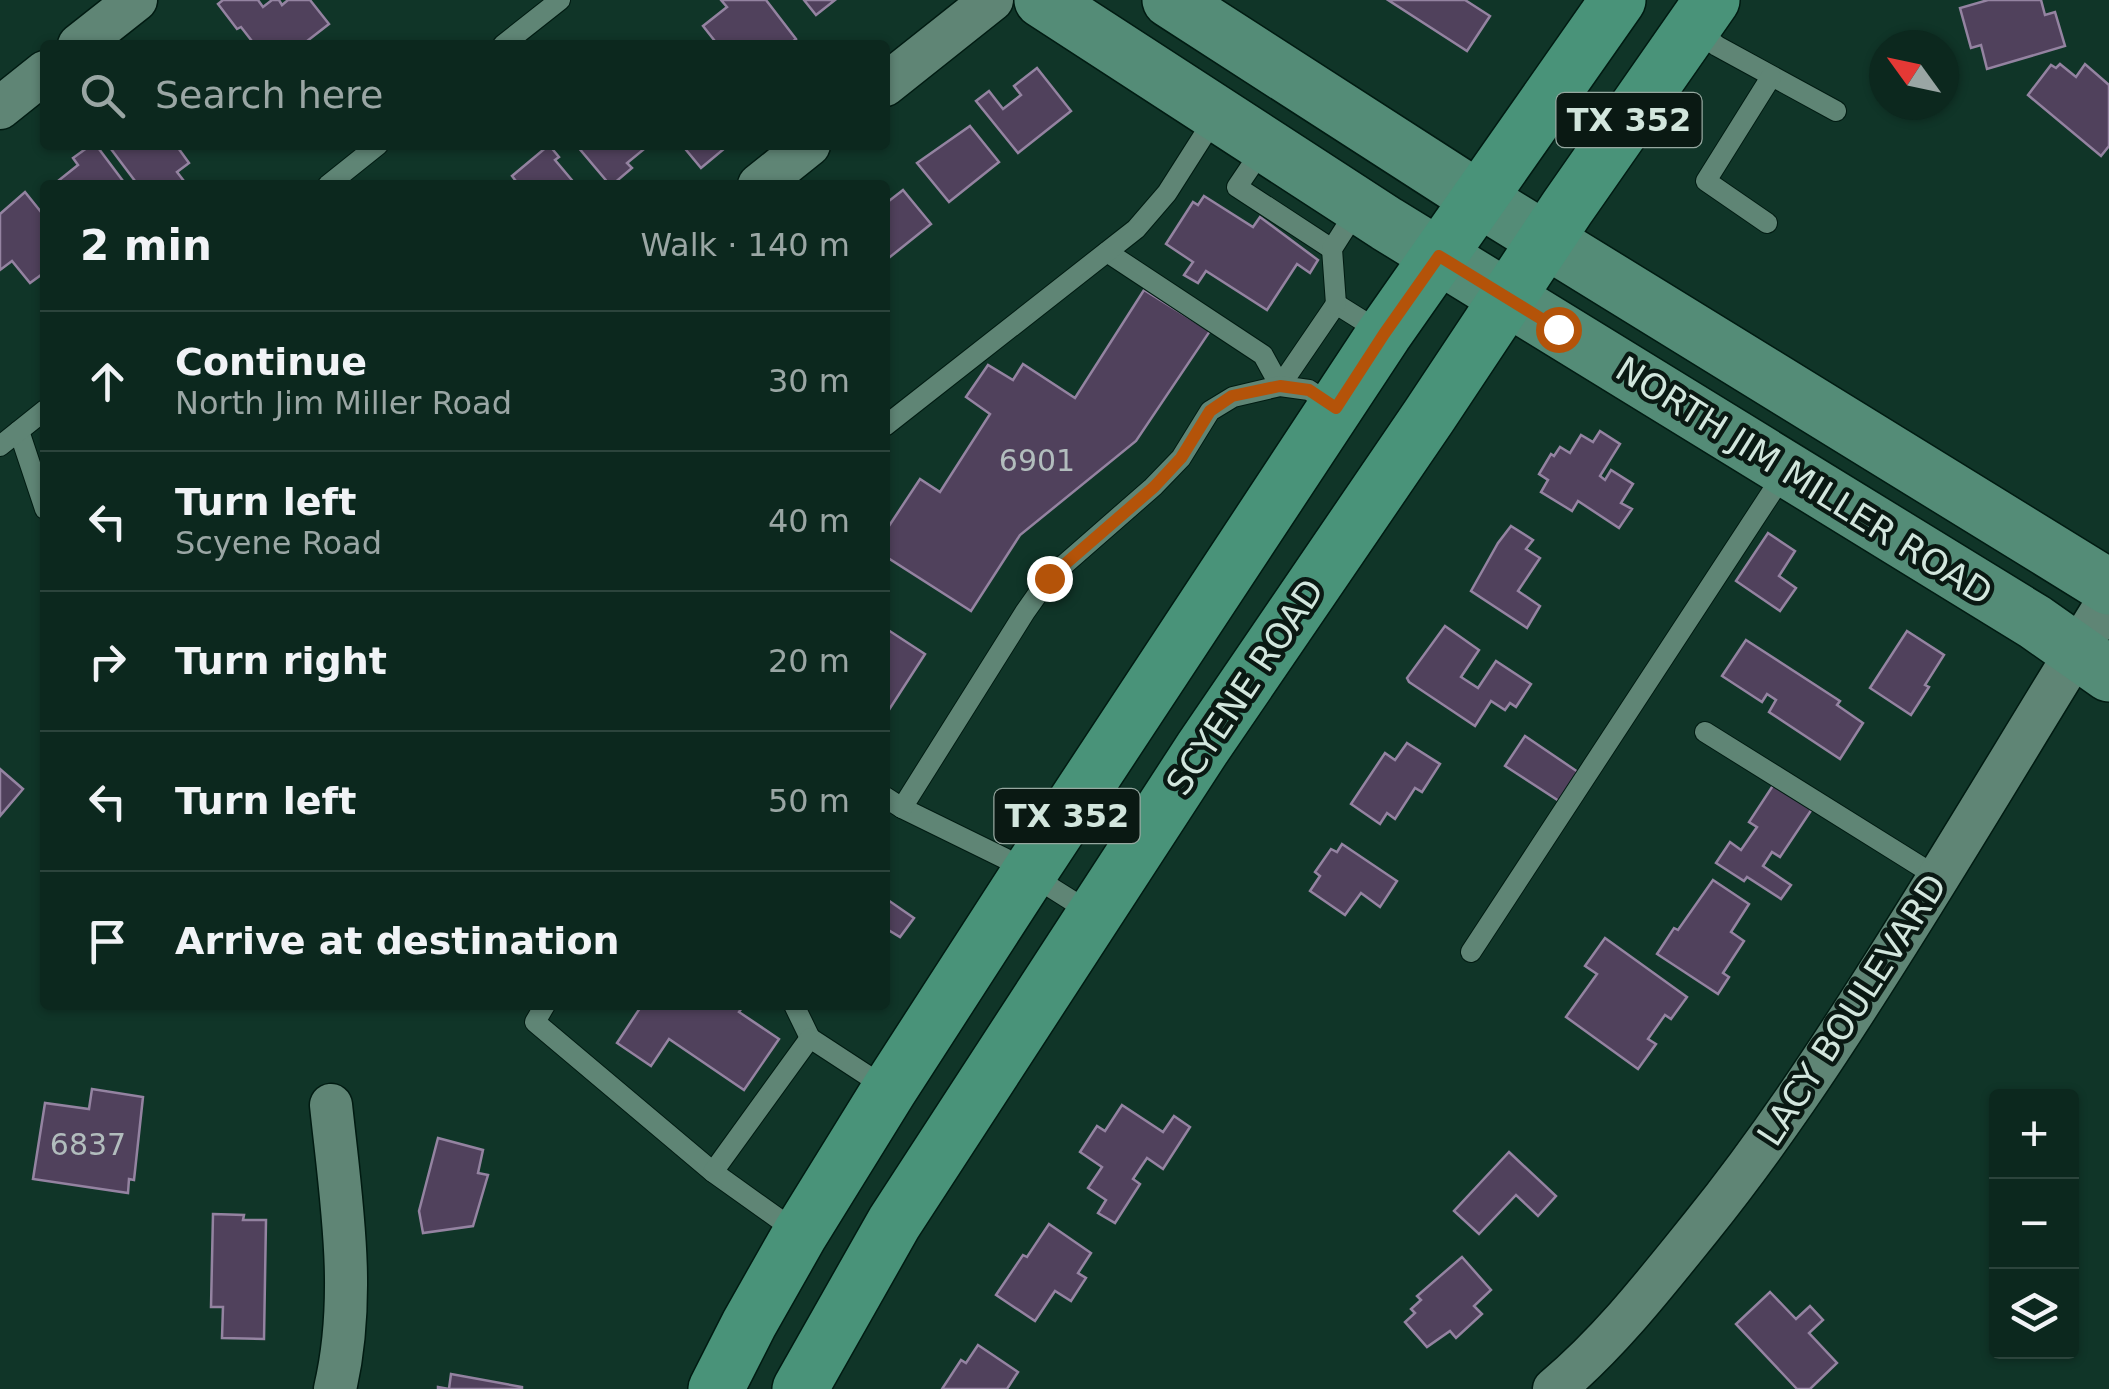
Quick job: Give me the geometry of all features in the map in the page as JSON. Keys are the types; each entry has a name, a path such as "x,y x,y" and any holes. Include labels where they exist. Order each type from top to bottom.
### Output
{"main road":[{"name":"NORTH JIM MILLER ROAD","path":"1042,0 1265,145 1346,227 1439,256 2035,622 2093,662"},
{"name":"NORTH JIM MILLER ROAD","path":"1170,0 1479,199 2109,587"},
{"name":"TX 352","path":"716,1389 800,1234 1029,873 1384,334 1618,0"},
{"name":"SCYENE ROAD","path":"800,1389 894,1224 1251,675 1703,14"}],"street":[{"path":"85,40 136,0"},
{"path":"890,81 992,0"},
{"path":"0,108 40,76"},
{"path":"765,180 804,150"},
{"name":"LACY BOULEVARD","path":"1554,1389 1584,1364 1646,1295 1739,1181 1820,1064 1939,878 2093,662 2109,599"},
{"path":"332,1105 347,1301 335,1389"}],"lane":[{"path":"509,40 560,0"},
{"path":"1703,14 1717,46 1836,112"},
{"path":"1767,223 1706,181 1771,76"},
{"path":"890,422 1136,229 1167,193 1217,114"},
{"path":"334,180 372,150"},
{"path":"1280,386 1336,304 1346,227"},
{"path":"1107,252 1263,355 1280,386"},
{"path":"1336,304 1384,334"},
{"path":"1095,915 1004,858 893,802 1049,578 1154,487 1181,458 1210,411 1232,396 1280,386 1309,390 1336,408"},
{"path":"0,446 40,414"},
{"path":"19,431 40,494"},
{"path":"1471,952 1786,470"},
{"path":"1705,732 1939,878"},
{"path":"543,1010 535,1022 713,1172 800,1234"},
{"path":"796,1010 810,1038 889,1090"},
{"path":"713,1172 810,1038"}],"building":[{"path":"223,0 258,0 263,7 272,0 279,0 282,5 288,0 310,0 329,24 308,40 251,40 218,4"},
{"path":"721,0 766,0 796,39 714,40 703,26 727,7"},
{"path":"804,0 835,0 816,15"},
{"path":"1388,0 1465,0 1490,16 1467,51"},
{"path":"1988,0 2041,0 2045,15 2055,12 2065,46 1987,69 1981,45 1971,48 1960,8"},
{"path":"2060,64 2076,77 2085,64 2109,85 2109,146 2101,156 2028,95 2051,65 2056,68"},
{"path":"1037,68 1071,111 1018,153 976,101 989,91 1003,109 1021,95 1014,86"},
{"path":"970,126 999,162 949,202 917,163"},
{"path":"84,150 100,150 122,180 59,180 78,165 73,158"},
{"path":"112,150 180,150 189,163 177,172 183,180 134,180"},
{"path":"543,150 553,150 559,157 555,160 572,180 515,180 512,176"},
{"path":"581,150 643,150 627,163 632,168 618,180 606,180"},
{"path":"686,150 723,150 701,168"},
{"path":"903,190 931,224 890,257 890,200"},
{"path":"25,192 40,211 40,276 30,283 12,261 0,270 0,214"},
{"path":"1204,196 1253,227 1260,217 1318,260 1310,273 1297,264 1267,310 1206,271 1198,283 1184,275 1193,262 1166,244 1193,202 1198,205"},
{"path":"1144,290 1210,331 1136,441 1020,535 971,611 890,559 890,524 920,479 940,492 990,414 966,397 988,365 1013,380 1023,364 1075,398"},
{"path":"1600,431 1620,444 1600,476 1605,480 1611,470 1633,484 1621,503 1632,509 1619,528 1578,501 1572,511 1541,492 1548,480 1539,474 1551,454 1554,456 1560,447 1570,453 1581,435 1593,442"},
{"path":"1511,526 1533,540 1526,549 1540,558 1518,591 1540,606 1527,628 1471,591"},
{"path":"1768,533 1795,551 1779,576 1796,588 1780,611 1736,581"},
{"path":"1445,626 1479,650 1461,677 1478,688 1496,661 1531,684 1516,707 1510,703 1505,710 1491,701 1475,726 1409,682 1407,678"},
{"path":"890,631 925,654 890,708"},
{"path":"1907,631 1944,655 1911,715 1870,688"},
{"path":"1746,640 1840,701 1837,705 1863,723 1840,759 1769,712 1776,700 1767,694 1762,702 1722,676"},
{"path":"1525,736 1578,772 1559,801 1505,766"},
{"path":"1407,743 1440,764 1422,792 1415,788 1395,819 1387,813 1380,824 1351,804 1385,753 1395,760"},
{"path":"0,769 23,789 0,816"},
{"path":"1774,784 1812,809 1780,857 1772,852 1763,866 1791,885 1781,899 1716,863 1730,842 1741,850 1757,827 1749,822"},
{"path":"1342,844 1397,881 1380,907 1361,893 1345,915 1310,891 1320,876 1315,872 1331,849 1337,852"},
{"path":"1713,880 1749,904 1731,932 1744,941 1723,973 1729,977 1718,994 1657,954"},
{"path":"890,901 914,918 900,937 890,931"},
{"path":"1605,938 1687,997 1671,1019 1665,1015 1648,1039 1656,1044 1638,1069 1566,1017 1597,974 1585,966"},
{"path":"639,1010 740,1010 779,1039 744,1090 669,1039 651,1066 617,1043"},
{"path":"92,1089 143,1097 134,1180 129,1179 128,1193 33,1179 45,1103 89,1109"},
{"path":"1122,1105 1163,1132 1174,1116 1190,1127 1163,1169 1147,1158 1133,1179 1140,1184 1115,1223 1098,1213 1106,1200 1088,1188 1102,1167 1080,1152 1097,1126 1105,1131"},
{"path":"438,1138 483,1150 478,1173 488,1175 473,1226 423,1233 419,1211"},
{"path":"1509,1152 1556,1196 1538,1216 1516,1195 1479,1234 1454,1211"},
{"path":"213,1214 266,1220 264,1339 222,1338 223,1307 211,1307"},
{"path":"1049,1224 1091,1253 1078,1273 1086,1278 1071,1301 1055,1291 1035,1321 996,1295"},
{"path":"1462,1257 1491,1290 1474,1306 1482,1314 1456,1338 1450,1331 1427,1347 1405,1322 1421,1300 1417,1296"},
{"path":"1770,1292 1796,1319 1810,1306 1823,1320 1809,1333 1837,1363 1810,1389 1797,1389 1736,1324"},
{"path":"978,1345 1018,1372 1007,1389 942,1389 961,1360 966,1363"},
{"path":"451,1374 522,1387 522,1389 449,1389"}],"route":[{"path":"1049,578 1154,487 1181,458 1210,411 1232,396 1280,386 1309,390 1336,408 1439,256 1558,329"}]}
